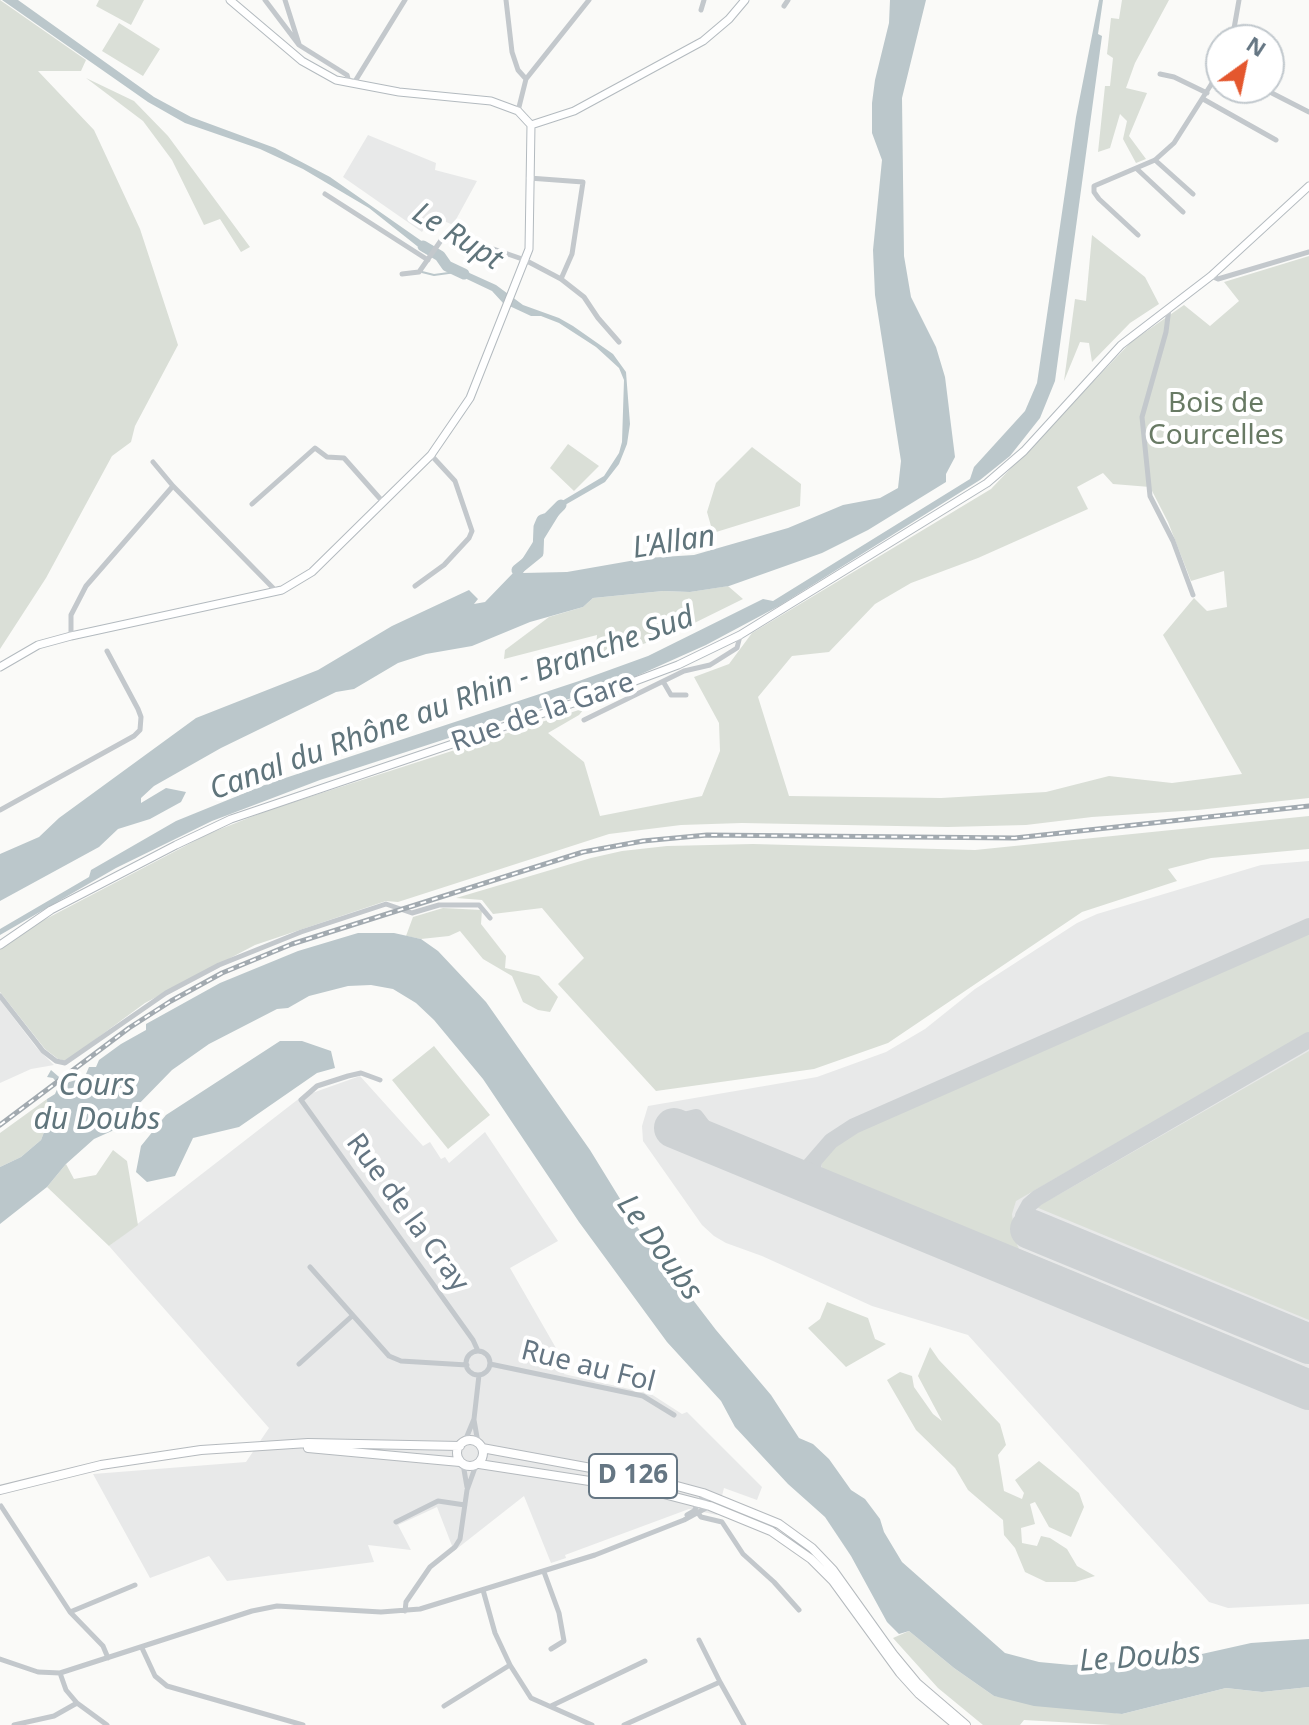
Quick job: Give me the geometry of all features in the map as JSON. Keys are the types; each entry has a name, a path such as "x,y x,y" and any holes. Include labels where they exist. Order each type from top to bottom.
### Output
{"main road":[{"path":"0,667 38,645 276,592 312,572 431,455 470,398 525,260 531,228 528,178 531,125 518,111 491,101 399,92 336,80 302,61 230,0"},
{"path":"531,125 574,111 703,41 723,25 745,0"},
{"name":"Rue de la Gare","path":"0,945 51,910 231,819 681,668 740,635 987,483 1024,451 1121,345 1214,277 1309,186"},
{"path":"462,1443 457,1452 462,1463"},
{"path":"0,1490 69,1473 149,1457 252,1445 462,1443 480,1445 484,1455 477,1464 294,1448 206,1453 69,1473"},
{"name":"D 126","path":"480,1445 651,1479 703,1493 779,1524 812,1548 833,1570 917,1683 966,1725"},
{"name":"D 126","path":"477,1464 648,1490 698,1508 710,1506 771,1531 811,1559 833,1581 900,1673 919,1694 956,1725"}],"street":[{"path":"265,0 299,45 347,75 351,83"},
{"path":"285,0 300,40 299,45"},
{"path":"351,83 405,0"},
{"path":"506,0 512,52 518,70 526,79"},
{"path":"518,111 526,79 589,0"},
{"path":"701,10 704,0"},
{"path":"1235,24 1239,0"},
{"path":"1138,235 1094,192 1094,186 1155,160 1174,143 1205,96 1174,77 1160,74"},
{"path":"1285,100 1309,112"},
{"path":"1218,104 1276,140"},
{"path":"1155,160 1193,194"},
{"path":"1137,169 1183,212"},
{"path":"528,178 583,182 572,254 561,279"},
{"path":"325,194 430,258"},
{"path":"402,274 414,274 424,268 442,239 456,236 525,260 561,279 584,297 619,342"},
{"path":"1214,277 1309,252"},
{"path":"1169,308 1166,332 1142,417 1150,496 1173,541 1193,595"},
{"path":"252,504 315,448 327,457 344,458 383,503"},
{"path":"415,586 444,565 472,531 455,481 431,455"},
{"path":"153,462 276,592"},
{"path":"71,636 71,615 86,586 173,486"},
{"path":"584,720 664,683 681,668 710,665 737,648 740,635"},
{"path":"0,810 140,730 138,709 107,651"},
{"path":"664,683 671,695 686,695"},
{"path":"0,996 43,1051 56,1061 65,1063 166,993 219,965 291,935 386,904 412,913 439,905 479,905 490,918"},
{"name":"Rue de la Cray","path":"380,1080 361,1073 348,1076 317,1086 301,1100 478,1351"},
{"path":"310,1267 382,1350 395,1360 467,1365"},
{"path":"299,1364 352,1316"},
{"path":"478,1351 485,1354 490,1364 479,1375 470,1371 467,1365 470,1354 478,1351"},
{"name":"Rue au Fol","path":"490,1364 643,1396 674,1415"},
{"path":"479,1375 474,1419 480,1445"},
{"path":"462,1443 474,1419"},
{"path":"462,1463 467,1490"},
{"path":"405,1611 406,1602 430,1567 455,1547 460,1539 467,1490 477,1464"},
{"path":"0,1659 38,1672 60,1673 252,1611 277,1606 405,1611 544,1572 675,1522 698,1508 704,1497 744,1509"},
{"path":"396,1522 438,1501 465,1505"},
{"path":"1,1506 70,1612 103,1646 108,1658"},
{"path":"698,1508 701,1517 722,1522 743,1554 799,1610"},
{"path":"544,1572 559,1613 564,1641 551,1649"},
{"path":"70,1612 135,1585"},
{"path":"483,1590 495,1633 531,1698 592,1725"},
{"path":"699,1640 744,1725"},
{"path":"142,1648 155,1676 167,1686 303,1725"},
{"path":"550,1706 645,1661"},
{"path":"444,1706 510,1665"},
{"path":"60,1673 66,1690 77,1703 107,1725"},
{"path":"624,1725 720,1682"},
{"path":"14,1725 54,1716 77,1703"}],"shaded area":[{"path":"368,135 436,163 435,170 477,181 453,225 433,216 422,232 343,177"},
{"path":"1309,861 1309,1604 1228,1608 1209,1602 968,1335 872,1306 714,1236 702,1225 643,1141 642,1126 648,1106 817,1077 886,1052 925,1029 975,989 1077,923 1097,914 1261,865"},
{"path":"0,1000 54,1065 31,1069 0,1083"},
{"path":"360,1076 423,1146 430,1142 441,1159 445,1157 449,1163 485,1132 558,1241 510,1268 568,1369 564,1374 651,1394 682,1414 687,1412 762,1487 757,1500 724,1488 717,1515 689,1509 551,1563 524,1496 454,1551 437,1507 398,1525 411,1550 368,1545 374,1562 227,1581 209,1556 150,1578 93,1474 246,1462 269,1428 109,1246 301,1097"}],"green space":[{"path":"0,0 86,60 81,71 38,71 94,130 140,229 178,345 135,426 131,442 112,456 46,578 0,649"},
{"path":"99,0 144,0 131,25 96,6"},
{"path":"1122,0 1169,0 1135,63 1126,88 1147,93 1129,136 1146,159 1136,163 1123,139 1127,121 1120,114 1110,148 1098,152 1105,86 1110,86 1113,58 1107,54 1111,18 1119,19"},
{"path":"119,23 160,49 143,76 102,51"},
{"path":"86,78 134,101 168,136 250,247 241,252 220,219 204,225 172,160 143,121"},
{"path":"1092,235 1145,277 1159,304 1130,323 1092,362 1089,343 1080,342 1064,381 1075,299 1086,301"},
{"name":"Bois de Courcelles","path":"1309,256 1309,798 1026,825 948,827 742,823 681,825 609,834 398,902 386,901 255,945 145,1003 66,1061 45,1049 0,992 0,949 40,922 208,834 266,811 585,708 579,715 548,733 584,762 600,816 702,796 720,751 719,723 694,677 729,664 752,633 991,489 1131,342 1184,305 1210,326 1239,301 1224,282","holes":["1103,473 1113,484 1150,487 1168,522 1191,581 1224,571 1227,607 1207,611 1194,598 1163,635 1242,774 1172,783 1109,776 1046,792 941,798 789,796 758,697 792,656 829,652 875,604 911,583 978,558 1088,509 1077,487"]},
{"path":"568,444 599,466 574,491 550,468"},
{"path":"752,447 801,484 800,506 713,533 707,512 716,483"},
{"path":"728,586 743,599 670,635 595,660 597,635 504,659 505,650 549,617 583,607 593,598 663,591 690,592"},
{"path":"1309,816 1309,849 1211,858 1168,869 1177,881 1082,912 888,1043 814,1069 656,1091 558,984 584,958 542,908 493,914 482,900 456,898 591,858 667,846 753,844 975,850"},
{"path":"443,908 482,910 481,924 506,956 505,968 539,976 558,997 550,1012 523,1002 512,976 483,959 460,931 449,936 421,939 406,936 413,917"},
{"path":"1309,932 1309,1032 1016,1201 1012,1214 1019,1249 1309,1369 1309,1380 830,1182 823,1175 821,1158 854,1131"},
{"path":"434,1046 490,1115 448,1149 392,1080"},
{"path":"1309,1051 1309,1320 1036,1207 1065,1191"},
{"path":"47,1099 48,1122 41,1140 21,1157 0,1167 0,1133"},
{"path":"113,1150 127,1161 138,1225 109,1246 47,1187 66,1164 74,1179 96,1175"},
{"path":"827,1302 868,1318 875,1339 886,1344 846,1367 808,1328 820,1319"},
{"path":"930,1347 1000,1424 1006,1445 998,1455 1004,1491 1022,1499 1024,1493 1015,1480 1039,1461 1079,1493 1084,1507 1071,1537 1049,1527 1035,1502 1030,1504 1035,1524 1021,1528 1022,1543 1037,1546 1041,1536 1050,1538 1067,1549 1077,1566 1095,1576 1075,1582 1046,1582 1025,1572 1015,1548 1004,1535 1003,1520 968,1490 955,1468 916,1430 887,1380 900,1372 912,1376 914,1387 933,1414 942,1421 918,1376"},
{"path":"909,1631 994,1696 1122,1714 1226,1688 1262,1692 1309,1687 1309,1725 1111,1725 1024,1720 1020,1725 983,1725 938,1688 893,1638"}],"water":[{"path":"2,0 18,0 154,97 191,117 275,148 330,177 433,249 429,252 417,246 369,208 303,169 260,149 185,123 148,102"},
{"path":"890,0 926,0 902,98 904,256 911,297 936,347 945,377 955,457 946,474 946,482 868,530 822,553 729,586 690,592 663,591 593,598 583,607 530,622 472,646 426,654 398,663 354,689 336,692 221,748 154,786 141,798 141,803 166,788 186,792 181,802 150,819 118,829 99,847 0,901 0,854 39,837 59,818 196,718 318,670 392,626 469,590 478,599 474,604 485,602 514,572 557,504 604,476 619,453 622,442 624,380 619,368 596,347 559,323 541,316 531,316 503,303 492,291 452,272 454,266 496,285 523,305 573,326 613,354 626,372 630,424 627,444 619,464 605,482 565,505 523,573 567,572 647,558 694,555 788,528 843,505 880,498 898,488 901,461 875,295 873,250 882,160 872,133 872,103 889,23"},
{"path":"1099,0 1103,0 1098,34 1102,36 1055,381 1040,418 1010,456 980,480 779,606 706,645 630,679 320,780 212,821 116,868 0,935 0,929 89,877 91,870 176,821 267,784 648,656 763,599 773,601 970,479 974,467 1025,411 1037,383 1076,117"},
{"name":"Cours du Doubs","path":"358,933 394,933 421,939 438,951 486,1002 590,1150 638,1228 716,1330 771,1395 799,1438 813,1444 829,1459 851,1490 865,1499 880,1519 902,1562 1005,1653 1039,1662 1071,1665 1184,1658 1251,1643 1309,1639 1309,1687 1262,1692 1226,1688 1122,1714 1034,1706 994,1696 909,1631 899,1634 887,1622 851,1556 825,1517 788,1484 735,1427 721,1401 667,1342 579,1222 483,1079 434,1020 416,1003 393,989 371,985 348,986 309,996 209,1044 172,1070 133,1110 123,1126 94,1139 66,1164 47,1187 0,1224 0,1167 21,1157 41,1140 48,1122 47,1099 55,1094 59,1085 53,1078 47,1077 51,1070 66,1083 76,1080 121,1044 146,1030 146,1024 220,983 298,951"},
{"path":"280,1041 302,1041 331,1051 335,1068 317,1073 239,1127 193,1138 175,1176 147,1182 136,1172 141,1146 166,1115"}],"waterway":[{"name":"Le Rupt","path":"423,246 440,256 447,266 464,274"},
{"path":"422,272 434,275 456,272"},
{"name":"Le Rupt","path":"517,570 538,553 542,520 561,505"}],"taxiway":[{"path":"785,1173 805,1171 831,1141 854,1126 1309,926"},
{"path":"1030,1229 1023,1216 1037,1198 1309,1040"},
{"path":"702,1140 695,1141 686,1136 684,1125 688,1119 696,1117 719,1147"},
{"path":"814,1162 812,1175 822,1188"}],"runway":[{"path":"674,1128 1309,1390"},
{"path":"1030,1229 1309,1344"}],"railway":[{"path":"0,1125 129,1028 222,973 292,944 583,852 643,841 707,835 1015,838 1309,806"}],"water label":[{"name":"L'Allan","path":"674,543"},
{"name":"Canal du Rhône au Rhin - Branche Sud","path":"452,704"},
{"name":"Le Doubs","path":"659,1248"},
{"name":"Le Doubs","path":"1140,1658"}]}
